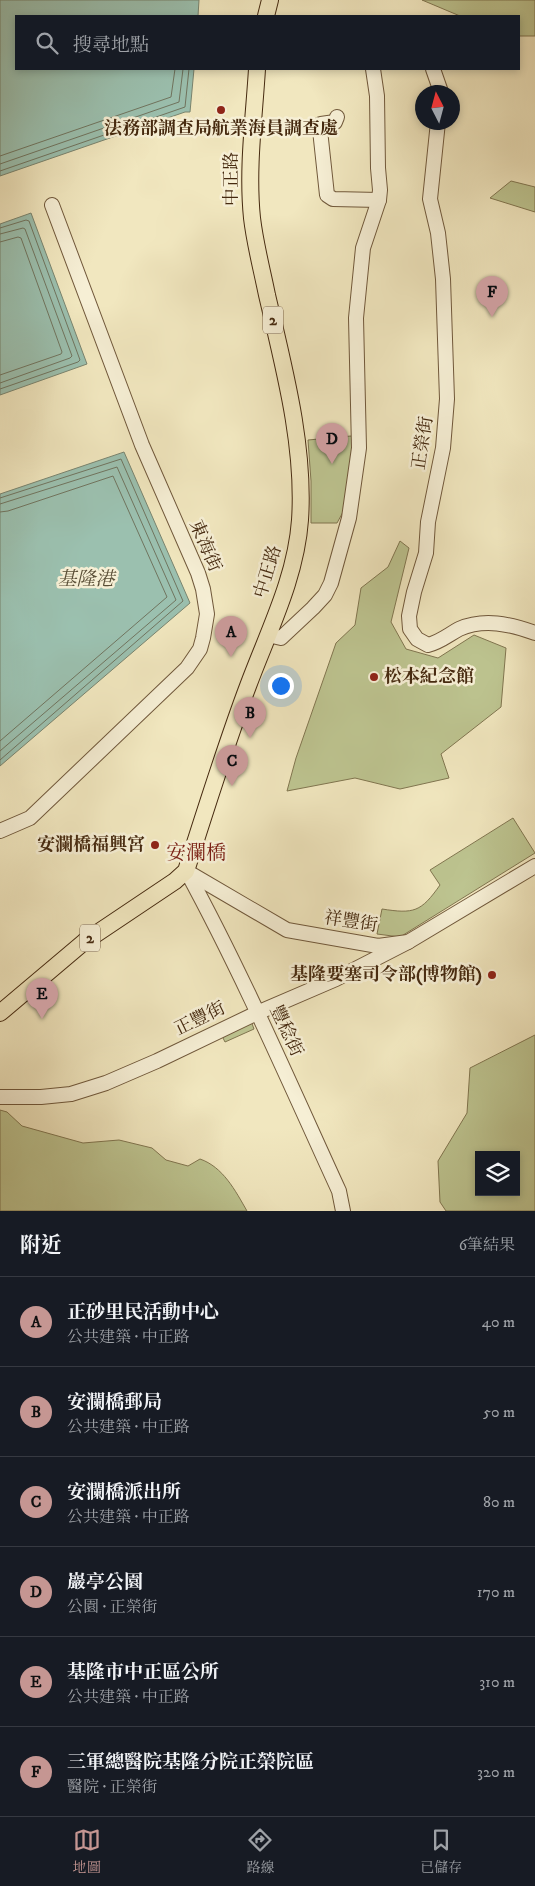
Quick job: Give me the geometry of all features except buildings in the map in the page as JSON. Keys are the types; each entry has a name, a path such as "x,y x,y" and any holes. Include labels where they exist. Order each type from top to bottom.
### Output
{"main road":[{"path":"266,15 270,0"},
{"name":"中正路","path":"186,871 233,727 268,635 295,555 300,519 300,496 290,393 259,260 252,218 251,182 257,70"},
{"name":"2","path":"0,1014 84,942 186,871"}],"street":[{"path":"268,635 281,638 314,608 325,595 331,584 349,518 359,448 356,318 360,271 363,248 379,200 380,190 377,96 373,70"},
{"path":"433,70 439,85"},
{"path":"337,117 335,122 321,124 320,130 328,195 332,199 379,200"},
{"name":"正榮街","path":"437,130 430,199 438,233 443,279 447,399 443,448 428,522 426,553 409,616 410,629 418,639 428,645 438,642 471,624 495,622 535,632"},
{"name":"東海街","path":"0,832 30,818 187,668 200,649 206,626 205,600 198,573 142,445 52,205"},
{"name":"祥豐街","path":"186,871 287,930 378,946 408,942 535,866"},
{"name":"豐稔街","path":"186,871 256,1012 339,1191 343,1211"},
{"name":"正豐街","path":"0,1097 41,1097 71,1094 106,1083 157,1061 256,1012 365,965 408,942"},
{"path":"364,944 370,950 369,959 365,965"}],"green space":[{"path":"422,0 535,0 535,36 520,36 520,15 458,15"},
{"path":"511,181 535,187 535,212 490,198"},
{"path":"351,436 355,448 348,503 337,523 311,523 311,481 308,440"},
{"path":"400,541 409,548 391,622 406,649 438,658 474,635 506,648 501,707 441,754 449,778 400,789 355,778 287,791 296,758 336,643 355,625 361,588 388,567"},
{"path":"513,818 535,853 400,937 377,934 382,909 409,911 422,906 440,885 430,870"},
{"path":"251,1021 254,1029 225,1042 221,1034"},
{"path":"535,1035 535,1211 446,1211 440,1202 438,1161 467,1113 470,1068"},
{"path":"0,1110 7,1112 22,1126 83,1143 119,1140 152,1148 166,1160 188,1166 200,1159 222,1173 247,1211 0,1211"}],"water":[{"path":"0,0 199,0 198,15 15,15 15,70 194,70 190,112 185,112 0,176"},
{"path":"31,213 87,364 0,395 0,224"},
{"name":"基隆港","path":"124,452 190,603 0,766 0,494"}],"place":[{"name":"法務部調查局航業海員調查處","path":"221,110"},
{"name":"三軍總醫院基隆分院正榮院區","path":"492,317"},
{"name":"巖亭公園","path":"332,464"},
{"name":"正砂里民活動中心","path":"231,657"},
{"name":"松本紀念館","path":"374,677"},
{"name":"安瀾橋郵局","path":"250,738"},
{"name":"安瀾橋派出所","path":"232,786"},
{"name":"安瀾橋福興宮","path":"155,845"},
{"name":"基隆要塞司令部(博物館)","path":"492,975"},
{"name":"基隆市中正區公所","path":"42,1019"}],"district":[{"name":"安瀾橋","path":"196,853"}]}
